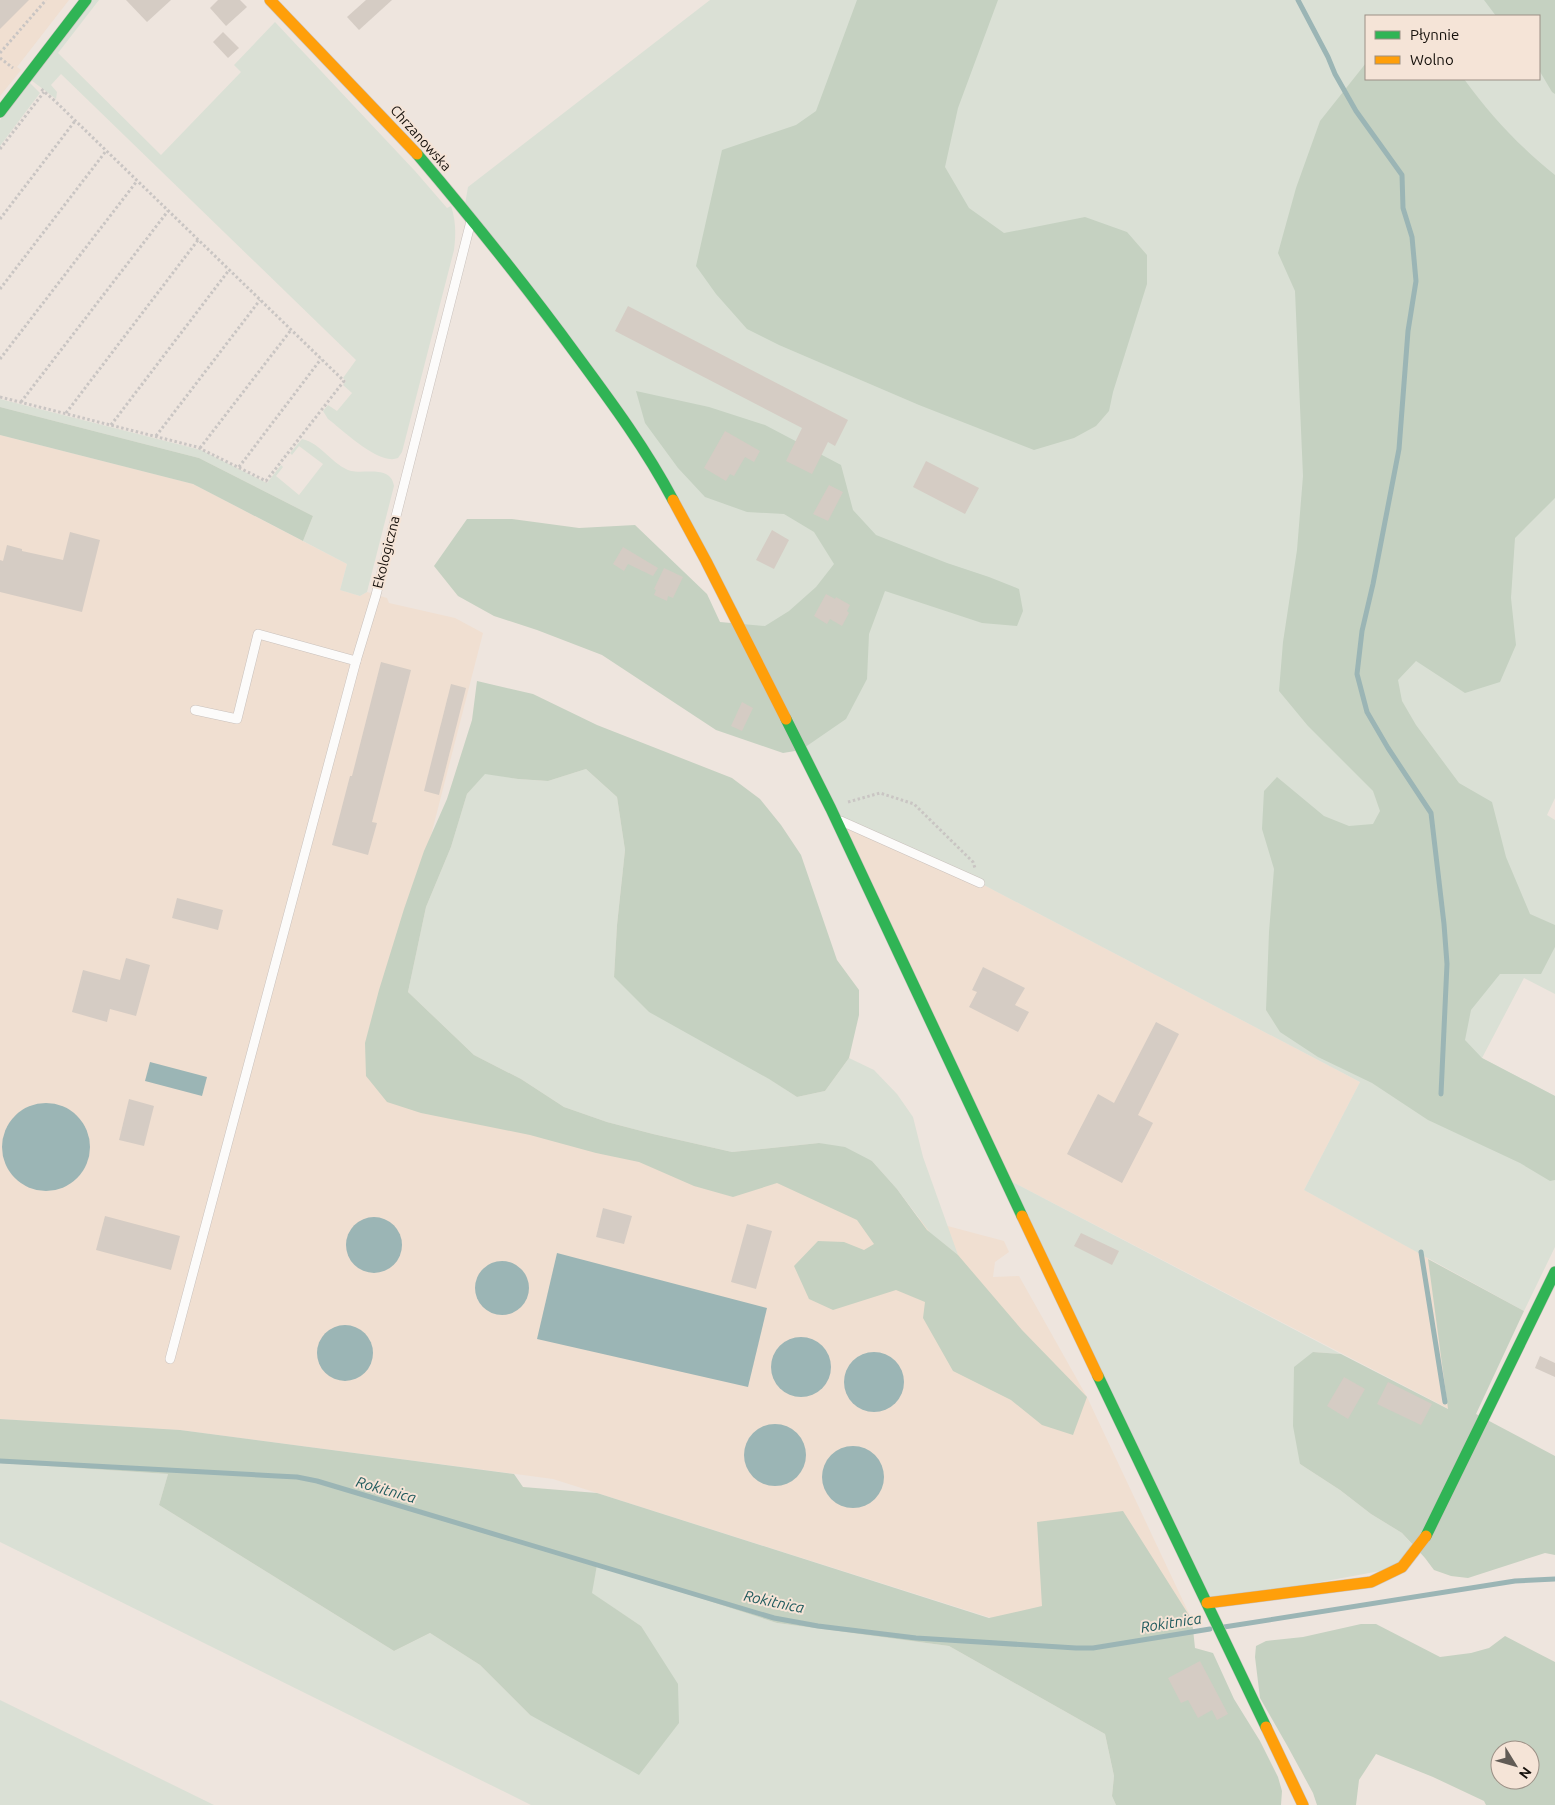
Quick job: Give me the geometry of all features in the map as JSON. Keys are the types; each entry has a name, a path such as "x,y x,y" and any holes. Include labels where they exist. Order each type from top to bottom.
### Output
{"street":[{"path":"0,112 86,0"},
{"name":"Chrzanowska","path":"270,0 404,139 471,218 540,305 627,423 665,485 706,561 833,814 1003,1177 1303,1805"},
{"path":"1206,1603 1371,1582 1402,1568 1427,1535 1555,1272"}],"lane":[{"name":"Ekologiczna","path":"170,1359 356,661 378,585 471,218"},
{"path":"195,710 237,719 258,634 356,661"},
{"path":"833,814 980,883"}],"path":[{"path":"0,53 46,0"},
{"path":"0,58 19,72"},
{"path":"0,397 200,448 266,481 344,381 37,86"},
{"path":"0,149 44,92"},
{"path":"0,219 75,121"},
{"path":"0,289 106,151"},
{"path":"0,359 137,181"},
{"path":"21,402 168,211"},
{"path":"66,413 198,240"},
{"path":"111,425 229,270"},
{"path":"156,436 260,300"},
{"path":"200,448 291,330"},
{"path":"239,467 321,359"},
{"path":"833,814 854,799 880,793 914,804 973,862 980,883"}],"shaded area":[{"path":"0,0 69,0 17,67 21,70 0,96"},
{"path":"92,0 99,0 58,53 161,155 241,72 234,65 275,22 415,171 447,208 451,206 455,228 454,250 402,452 398,458 381,457 371,452 328,419 323,411 328,405 337,411 352,393 343,385 346,381 343,378 356,360 61,74 51,85 57,92 56,99 31,80"},
{"path":"710,0 1555,0 1555,798 1547,815 1555,820 1555,994 1524,978 1482,1058 1555,1096 1555,1247 1524,1311 1304,1190 1360,1082 980,883 835,818 665,485 464,210 468,187"},
{"path":"29,82 40,93 0,146 0,120"},
{"path":"0,399 201,450 267,483 281,465 283,467 276,476 299,495 323,464 299,446 292,455 290,453 302,439 309,441 338,464 351,471 377,472 388,475 392,479 394,486 367,592 360,596 340,590 347,564 303,541 313,516 199,458 0,407"},
{"path":"0,435 193,484 347,564 340,590 360,596 367,592 387,598 389,603 455,618 483,633 370,1073 1004,1241 1009,1252 995,1262 993,1277 1019,1276 1087,1397 1192,1620 1057,1639 553,1479 180,1430 0,1419"},
{"path":"586,769 617,797 625,850 614,977 797,1097 825,1091 849,1058 874,1070 897,1094 913,1117 923,1157 958,1255 931,1234 897,1189 872,1161 819,1143 732,1152 607,1122 564,1107 521,1079 474,1055 408,992 426,907 451,847 467,794 485,773 518,779 548,781"},
{"path":"835,818 980,883 1360,1082 1304,1190 1428,1258 1449,1409 1003,1177"},
{"path":"1003,1177 1341,1354 1313,1352 1300,1464 1340,1490 1371,1514 1402,1533 1416,1549 1402,1567 1207,1603"},
{"path":"0,1463 168,1474 159,1505 394,1651 430,1633 480,1665 530,1715 641,1626 591,1593 597,1565 777,1623 949,1646 1105,1734 1114,1776 1112,1796 1116,1805 531,1805 0,1542"},
{"path":"0,1700 214,1805 0,1805"}],"green space":[{"path":"857,0 998,0 958,108 945,167 969,208 1004,233 1085,217 1127,232 1147,255 1147,284 1113,392 1109,411 1096,426 1074,438 1034,450 919,405 779,345 747,329 716,294 696,266 722,150 796,125 816,111"},
{"path":"1484,0 1555,0 1555,94 1540,72 1540,15 1495,15"},
{"path":"1365,64 1365,80 1465,80 1506,130 1555,175 1555,498 1515,538 1511,598 1516,645 1500,682 1465,693 1416,661 1398,680 1402,701 1416,725 1459,783 1492,802 1506,857 1530,914 1555,925 1555,947 1541,974 1500,974 1471,1010 1465,1040 1482,1058 1555,1096 1555,1180 1550,1181 1520,1163 1428,1120 1372,1083 1318,1057 1280,1032 1266,1010 1274,869 1262,829 1264,791 1277,777 1324,816 1349,826 1373,824 1380,811 1373,791 1308,726 1279,691 1283,642 1297,550 1303,476 1295,291 1278,253 1296,188 1320,121"},
{"path":"636,391 709,407 765,425 841,465 853,510 876,535 1019,589 1023,611 1017,626 982,623 885,591 869,634 867,679 846,719 801,750 783,753 716,730 602,655 494,616 458,596 434,566 467,519 512,519 579,528 635,525 707,594 720,622 765,626 789,611 816,587 834,564 814,532 784,514 747,512 705,497 678,468 645,423"},
{"path":"0,407 199,458 313,516 303,541 193,484 0,435"},
{"path":"477,681 533,694 597,725 732,778 760,799 781,825 801,855 837,960 859,990 859,1015 849,1058 825,1091 797,1097 769,1079 649,1012 614,977 625,850 617,797 586,769 548,781 485,774 467,794 451,847 426,907 408,992 474,1055 521,1079 564,1107 607,1122 732,1152 819,1143 845,1147 872,1161 897,1189 927,1230 958,1255 1022,1330 1087,1397 1073,1435 1042,1425 1011,1400 953,1371 923,1318 925,1302 896,1290 833,1310 809,1299 794,1266 818,1241 844,1242 864,1250 874,1244 857,1220 777,1183 733,1197 694,1186 639,1162 596,1153 530,1135 421,1113 387,1102 366,1076 365,1043 379,990 424,851 447,799 472,720"},
{"path":"1428,1259 1524,1311 1476,1414 1555,1456 1555,1555 1545,1553 1468,1578 1451,1576 1434,1570 1402,1533 1371,1514 1340,1490 1300,1464 1293,1426 1294,1367 1313,1352 1341,1354 1448,1409"},
{"path":"0,1419 180,1430 514,1474 523,1487 597,1493 989,1618 1042,1606 1037,1522 1123,1511 1192,1620 1195,1648 1213,1653 1234,1699 1260,1741 1278,1777 1282,1791 1281,1805 1116,1805 1112,1796 1114,1776 1105,1734 949,1646 777,1623 597,1565 592,1593 641,1626 678,1684 679,1723 639,1775 530,1715 480,1665 430,1633 394,1651 159,1505 168,1474 0,1463"},
{"path":"1361,1624 1376,1624 1440,1657 1471,1653 1489,1648 1505,1636 1555,1662 1555,1805 1486,1805 1484,1801 1433,1777 1376,1754 1359,1780 1356,1805 1317,1805 1313,1793 1260,1698 1255,1657 1256,1646 1266,1641 1303,1637"}],"water":[{"path":"150,1062 207,1077 202,1096 145,1081"},
{"path":"46,1103 63,1106 71,1110 83,1122 87,1130 90,1147 87,1164 83,1172 71,1184 63,1188 46,1191 29,1188 21,1184 9,1172 5,1164 2,1147 5,1130 9,1122 21,1110 29,1106"},
{"path":"374,1217 385,1219 394,1225 400,1234 402,1245 400,1256 394,1265 385,1271 374,1273 363,1271 354,1265 348,1256 346,1245 348,1234 354,1225 363,1219"},
{"path":"557,1253 767,1308 748,1387 537,1339"},
{"path":"497,1261 507,1261 517,1265 525,1273 529,1288 525,1303 517,1311 507,1315 497,1315 487,1311 479,1303 475,1293 475,1283 479,1273 487,1265"},
{"path":"339,1325 351,1325 361,1329 369,1337 373,1353 369,1369 361,1377 351,1381 339,1381 329,1377 321,1369 317,1359 317,1347 321,1337 329,1329"},
{"path":"795,1337 807,1337 818,1342 826,1350 831,1361 829,1379 818,1392 807,1397 795,1397 784,1392 776,1384 771,1373 771,1361 776,1350 784,1342"},
{"path":"874,1352 891,1357 899,1365 904,1382 899,1399 891,1407 874,1412 857,1407 849,1399 844,1382 849,1365 857,1357"},
{"path":"775,1424 787,1426 797,1433 804,1443 806,1455 804,1467 797,1477 787,1484 775,1486 763,1484 753,1477 746,1467 744,1455 746,1443 753,1433 763,1426"},
{"path":"847,1446 859,1446 875,1455 882,1465 884,1477 882,1489 875,1499 859,1508 847,1508 836,1503 827,1494 822,1483 822,1471 827,1460 836,1451"}],"building":[{"path":"0,0 29,0 0,29"},
{"path":"126,0 171,0 147,22"},
{"path":"218,0 240,0 247,7 226,26 210,8"},
{"path":"366,0 392,0 359,30 347,17"},
{"path":"223,32 239,48 228,58 213,42"},
{"path":"628,306 848,420 835,446 828,442 812,474 786,461 802,428 615,331"},
{"path":"725,431 760,451 754,462 745,457 734,476 730,474 726,481 704,468"},
{"path":"926,461 979,488 965,514 913,487"},
{"path":"829,485 843,492 828,521 813,514"},
{"path":"772,530 789,540 774,569 756,560"},
{"path":"70,532 100,540 82,612 0,592 0,560 3,561 7,545 22,549 22,551 63,560"},
{"path":"623,547 658,568 653,576 628,564 624,571 613,564"},
{"path":"664,568 683,577 673,598 668,596 667,601 654,595 656,590 654,589"},
{"path":"826,594 850,605 847,611 849,613 842,626 830,619 827,624 814,616"},
{"path":"381,662 411,670 372,822 377,823 368,855 332,845"},
{"path":"451,684 466,688 439,795 424,791"},
{"path":"742,702 753,708 742,731 731,726"},
{"path":"177,898 223,910 218,930 172,918"},
{"path":"126,958 150,965 136,1016 110,1009 107,1022 72,1012 83,970 120,980"},
{"path":"983,967 1025,988 1015,1005 1029,1012 1018,1032 969,1007 977,992 972,990"},
{"path":"1156,1022 1179,1034 1138,1115 1153,1123 1122,1183 1067,1154 1098,1094 1114,1103"},
{"path":"129,1099 154,1106 144,1146 119,1140"},
{"path":"603,1208 632,1216 624,1244 596,1237"},
{"path":"105,1216 180,1236 171,1270 96,1250"},
{"path":"747,1224 772,1231 756,1289 731,1282"},
{"path":"1081,1233 1119,1251 1112,1265 1074,1246"},
{"path":"1540,1356 1555,1363 1555,1377 1535,1368"},
{"path":"1344,1377 1365,1389 1348,1419 1327,1406"},
{"path":"1388,1382 1432,1404 1421,1425 1377,1404"},
{"path":"1200,1661 1228,1714 1217,1720 1212,1710 1198,1718 1188,1700 1181,1703 1168,1678"}],"waterway":[{"path":"1298,0 1356,111 1402,175 1403,208 1412,237 1416,281 1408,331 1399,449 1362,631 1357,674 1367,712 1388,748 1431,813 1447,964 1441,1094"},
{"path":"1421,1252 1445,1402"},
{"name":"Rokitnica","path":"0,1461 297,1477 317,1481 774,1618 818,1626 916,1638 1076,1648 1093,1648 1210,1629"},
{"name":"Rokitnica","path":"1224,1627 1515,1581 1555,1579"}],"traffic: fast":[{"path":"0,112 86,0"},
{"path":"417,154 559,331 628,427 652,463 673,500"},
{"path":"786,719 831,809 1022,1216"},
{"path":"1426,1536 1555,1272"},
{"path":"1098,1376 1266,1727"}],"traffic: slow":[{"path":"270,0 417,154"},
{"path":"673,500 786,719"},
{"path":"1022,1216 1098,1376"},
{"path":"1207,1603 1371,1582 1402,1567 1426,1536"},
{"path":"1266,1727 1303,1805"}]}
